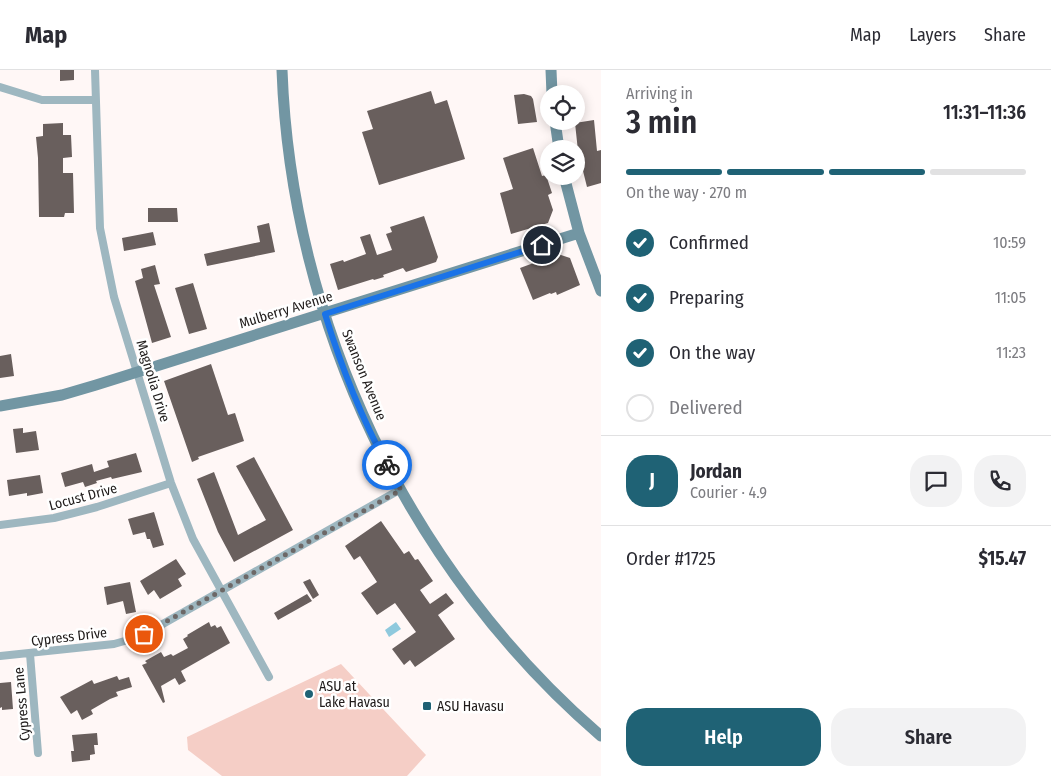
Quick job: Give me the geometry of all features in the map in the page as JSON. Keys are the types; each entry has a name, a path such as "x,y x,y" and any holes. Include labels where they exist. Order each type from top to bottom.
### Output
{"street":[{"name":"Magnolia Drive","path":"96,70 100,228 114,297 171,483 193,539 269,677"},
{"name":"Swanson Avenue","path":"282,70 294,189 304,236 325,314 364,418 401,490 433,544 460,583 490,621 554,692 601,736"},
{"path":"551,70 552,85"},
{"path":"0,87 42,100 96,100"},
{"path":"566,185 579,233 601,291"},
{"name":"Mulberry Avenue","path":"0,406 62,395 579,233"},
{"name":"Locust Drive","path":"0,525 62,516 97,507 171,483"},
{"name":"Cypress Drive","path":"0,656 114,644 135,638 401,490"},
{"name":"Cypress Lane","path":"30,654 38,752"}],"shaded area":[{"path":"341,664 426,755 407,776 222,776 188,750 187,737"}],"water":[{"path":"396,622 401,629 389,637 385,630"}],"building":[{"path":"60,70 74,70 74,80 60,81"},
{"path":"431,91 435,104 447,100 465,159 379,185 362,132 373,129 367,111"},
{"path":"524,94 531,96 533,99 537,122 518,124 514,95"},
{"path":"594,120 597,151 601,150 601,183 587,187 585,179 585,140 577,140 576,130 585,130 585,121"},
{"path":"63,123 63,135 71,135 72,157 63,158 63,173 73,173 74,213 65,213 64,217 39,217 36,137 43,136 43,124"},
{"path":"533,148 540,170 540,185 549,185 552,193 548,195 553,210 548,223 511,234 500,193 513,189 503,158"},
{"path":"148,208 177,208 178,222 148,222"},
{"path":"424,216 438,257 436,262 406,272 403,268 383,275 384,277 338,290 330,264 343,260 344,262 366,254 360,237 370,234 377,255 392,250 386,234 392,232 390,227"},
{"path":"269,223 275,252 207,266 204,254 260,242 257,226"},
{"path":"153,232 156,245 124,251 122,238"},
{"path":"558,254 570,258 580,285 557,295 556,292 550,293 533,300 520,268"},
{"path":"155,265 160,284 154,285 171,337 152,343 135,281 143,278 141,269"},
{"path":"193,283 207,329 189,334 175,288"},
{"path":"11,354 14,376 0,378 0,356"},
{"path":"211,364 228,415 235,413 244,441 198,457 199,459 192,462 164,381"},
{"path":"23,428 23,433 36,431 39,450 16,453 13,429"},
{"path":"136,453 142,472 112,479 111,477 96,481 97,483 85,487 83,482 65,487 61,473 92,464 94,472 109,467 107,461"},
{"path":"254,457 293,530 234,562 218,532 197,479 214,472 238,535 266,520 236,466"},
{"path":"40,475 43,493 27,496 27,493 9,496 7,480"},
{"path":"154,512 164,545 153,548 145,532 133,535 128,519"},
{"path":"381,521 404,554 409,551 415,560 418,559 433,581 420,590 430,604 446,593 454,603 438,615 455,639 415,667 410,660 404,665 392,649 416,632 395,603 377,615 361,593 377,582 360,556 354,560 345,546"},
{"path":"176,559 186,574 178,579 182,586 160,599 154,590 148,595 140,581"},
{"path":"310,579 319,595 313,599 303,582"},
{"path":"130,582 136,612 126,614 123,601 107,605 104,587"},
{"path":"307,594 312,601 278,620 274,613"},
{"path":"209,622 211,627 215,625 217,628 221,626 230,643 181,671 186,681 179,685 175,678 161,686 165,702 163,703 142,665 147,663 145,661 161,652 164,657 171,654 173,656 188,648 183,639"},
{"path":"117,676 119,680 129,677 132,687 116,692 118,696 91,710 93,714 82,720 77,710 71,714 60,697 92,680 94,684"},
{"path":"11,682 13,709 2,710 2,707 0,708 0,683"},
{"path":"97,733 98,745 94,745 95,754 90,755 90,760 72,762 71,751 74,751 72,735"}],"way so far":[{"path":"144,634 401,490 387,465"}],"place":[{"name":"ASU at Lake Havasu","path":"309,694"},
{"name":"ASU Havasu","path":"427,706"}],"route":[{"path":"387,465 364,418 325,314 542,245"}]}
